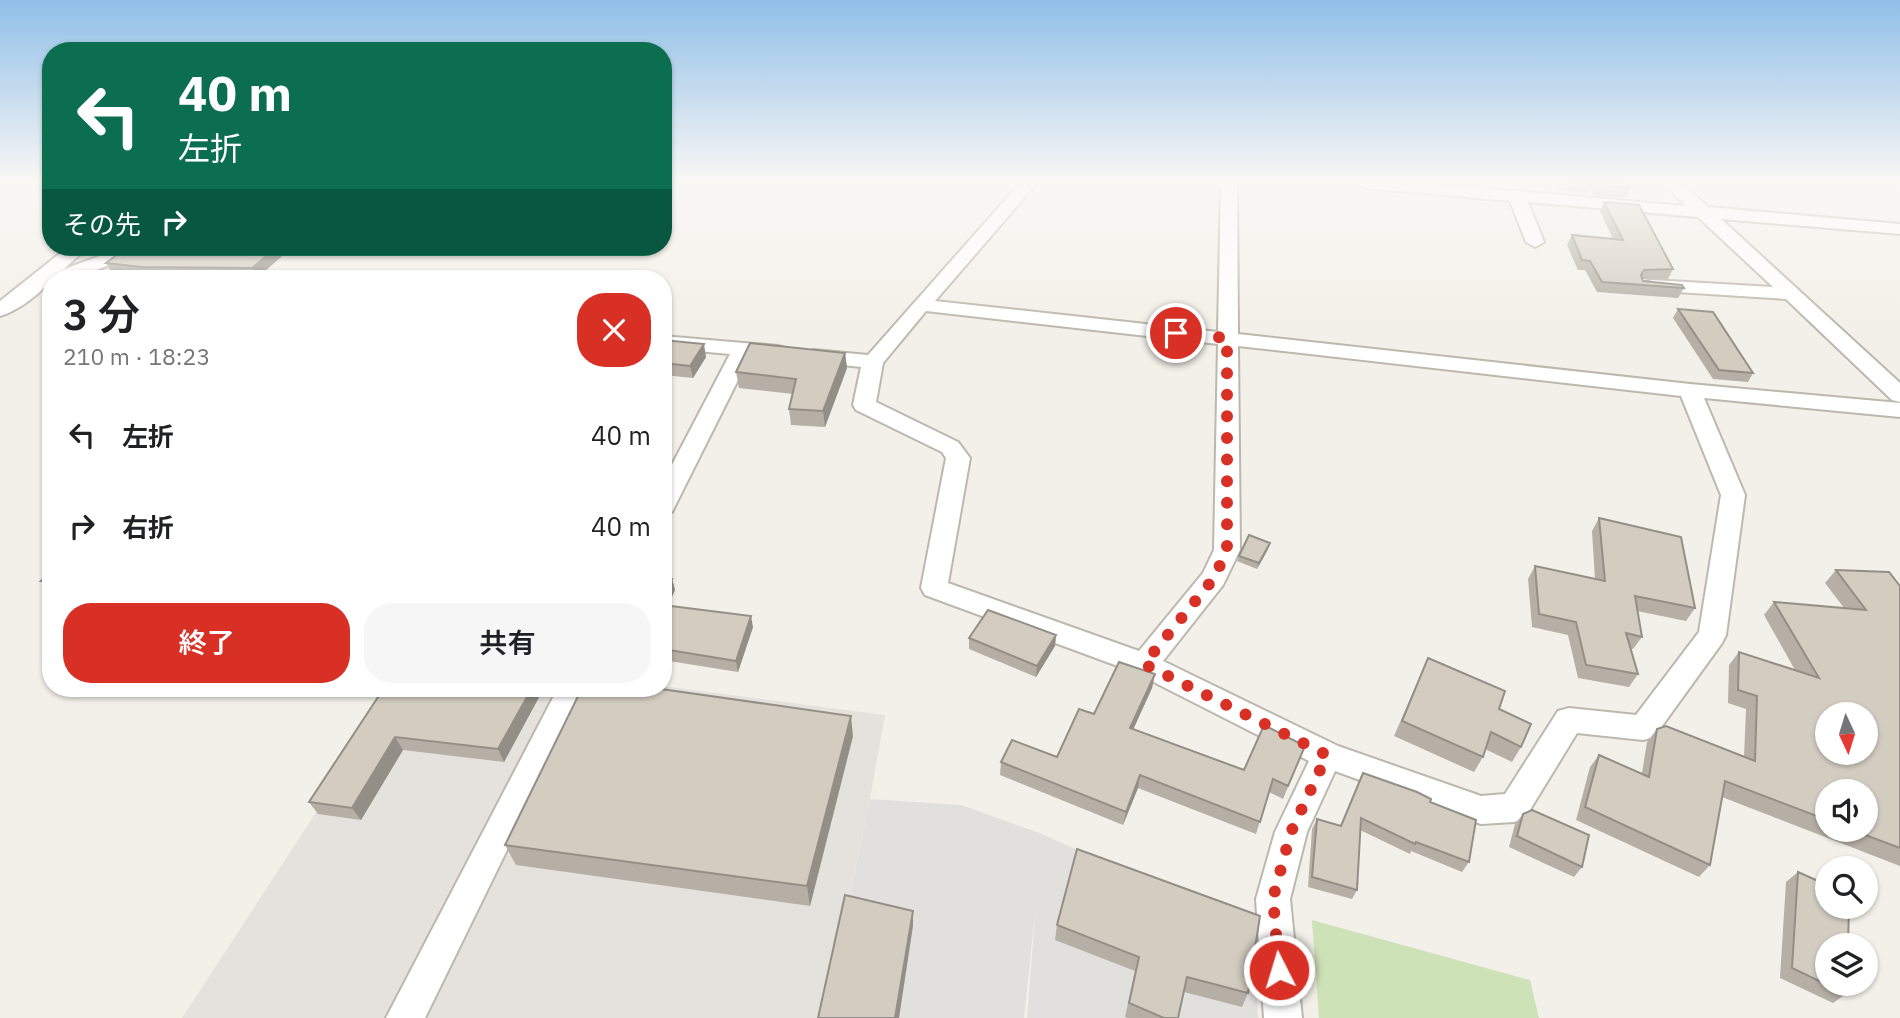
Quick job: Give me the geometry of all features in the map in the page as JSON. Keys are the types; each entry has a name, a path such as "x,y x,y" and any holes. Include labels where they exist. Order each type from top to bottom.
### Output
{"street":[{"path":"987,231 873,362 864,405 950,447 958,458 934,588 1144,664 1327,755 1481,810 1514,808 1569,720 1643,728 1712,635 1733,495 1690,390"},
{"path":"1144,664 1214,578 1227,550 1228,231"},
{"path":"1531,231 1535,242"},
{"path":"1723,231 1900,395"},
{"path":"52,270 68,256"},
{"path":"79,270 117,256"},
{"path":"0,310 42,279"},
{"path":"30,289 42,284"},
{"path":"1647,286 1791,294"},
{"path":"0,287 42,290"},
{"path":"921,305 1690,390 1900,410"},
{"path":"672,343 873,362"},
{"path":"672,488 743,349"},
{"path":"405,1018 567,697"},
{"path":"1283,1018 1273,898 1291,832 1327,755"}],"shaded area":[{"path":"672,687 885,715 870,799 823,1018 182,1018 391,697 672,697"},
{"path":"870,799 961,805 1042,834 1254,930 1258,1018 1027,1018 1036,904 1024,1018 824,1018"}],"green space":[{"path":"1312,920 1530,980 1539,1018 1319,1018"}],"building":[{"path":"1618,231 1653,231 1673,269 1644,270 1641,275 1643,281 1682,285 1684,288 1602,282 1590,261 1582,260 1572,235 1623,240"},
{"path":"115,256 266,256 252,268 142,267 106,263"},
{"path":"1678,309 1713,312 1753,373 1719,370"},
{"path":"672,341 704,344 690,366 672,364"},
{"path":"750,343 845,353 823,411 789,409 796,379 736,372"},
{"path":"1599,518 1681,537 1695,608 1635,596 1642,637 1626,633 1638,674 1586,665 1576,622 1539,614 1535,566 1605,581"},
{"path":"1249,535 1270,543 1259,563 1239,556"},
{"path":"1836,570 1889,572 1900,586 1900,848 1878,840 1878,779 1815,779 1815,815 1725,781 1710,865 1585,807 1599,755 1649,777 1657,729 1666,726 1755,761 1757,696 1738,690 1739,652 1819,678 1774,602 1866,610"},
{"path":"672,606 751,616 736,661 672,650"},
{"path":"988,610 1056,635 1037,666 969,638"},
{"path":"1428,658 1505,691 1499,709 1531,724 1521,747 1491,732 1483,757 1402,721"},
{"path":"1119,662 1155,674 1130,728 1244,770 1264,725 1305,746 1288,786 1273,779 1260,822 1140,775 1126,812 1001,762 1012,740 1057,757 1079,709 1094,714"},
{"path":"672,691 851,716 807,886 505,845 578,697 672,697"},
{"path":"378,697 527,697 498,749 395,737 352,808 309,802"},
{"path":"1363,773 1417,792 1431,799 1430,802 1476,820 1469,862 1416,842 1415,844 1361,818 1357,890 1312,877 1317,819 1341,826"},
{"path":"1532,810 1589,835 1582,867 1517,836 1523,814"},
{"path":"1077,849 1260,916 1248,993 1187,977 1178,1018 1164,1018 1129,1003 1139,957 1057,925"},
{"path":"1798,872 1815,880 1815,919 1849,919 1848,933 1815,933 1815,979 1792,968"},
{"path":"845,895 913,911 895,1018 818,1018"}],"route":[{"path":"1176,333 1227,338 1227,550 1214,578 1144,664 1327,755 1291,832 1273,898 1279,970"}]}
